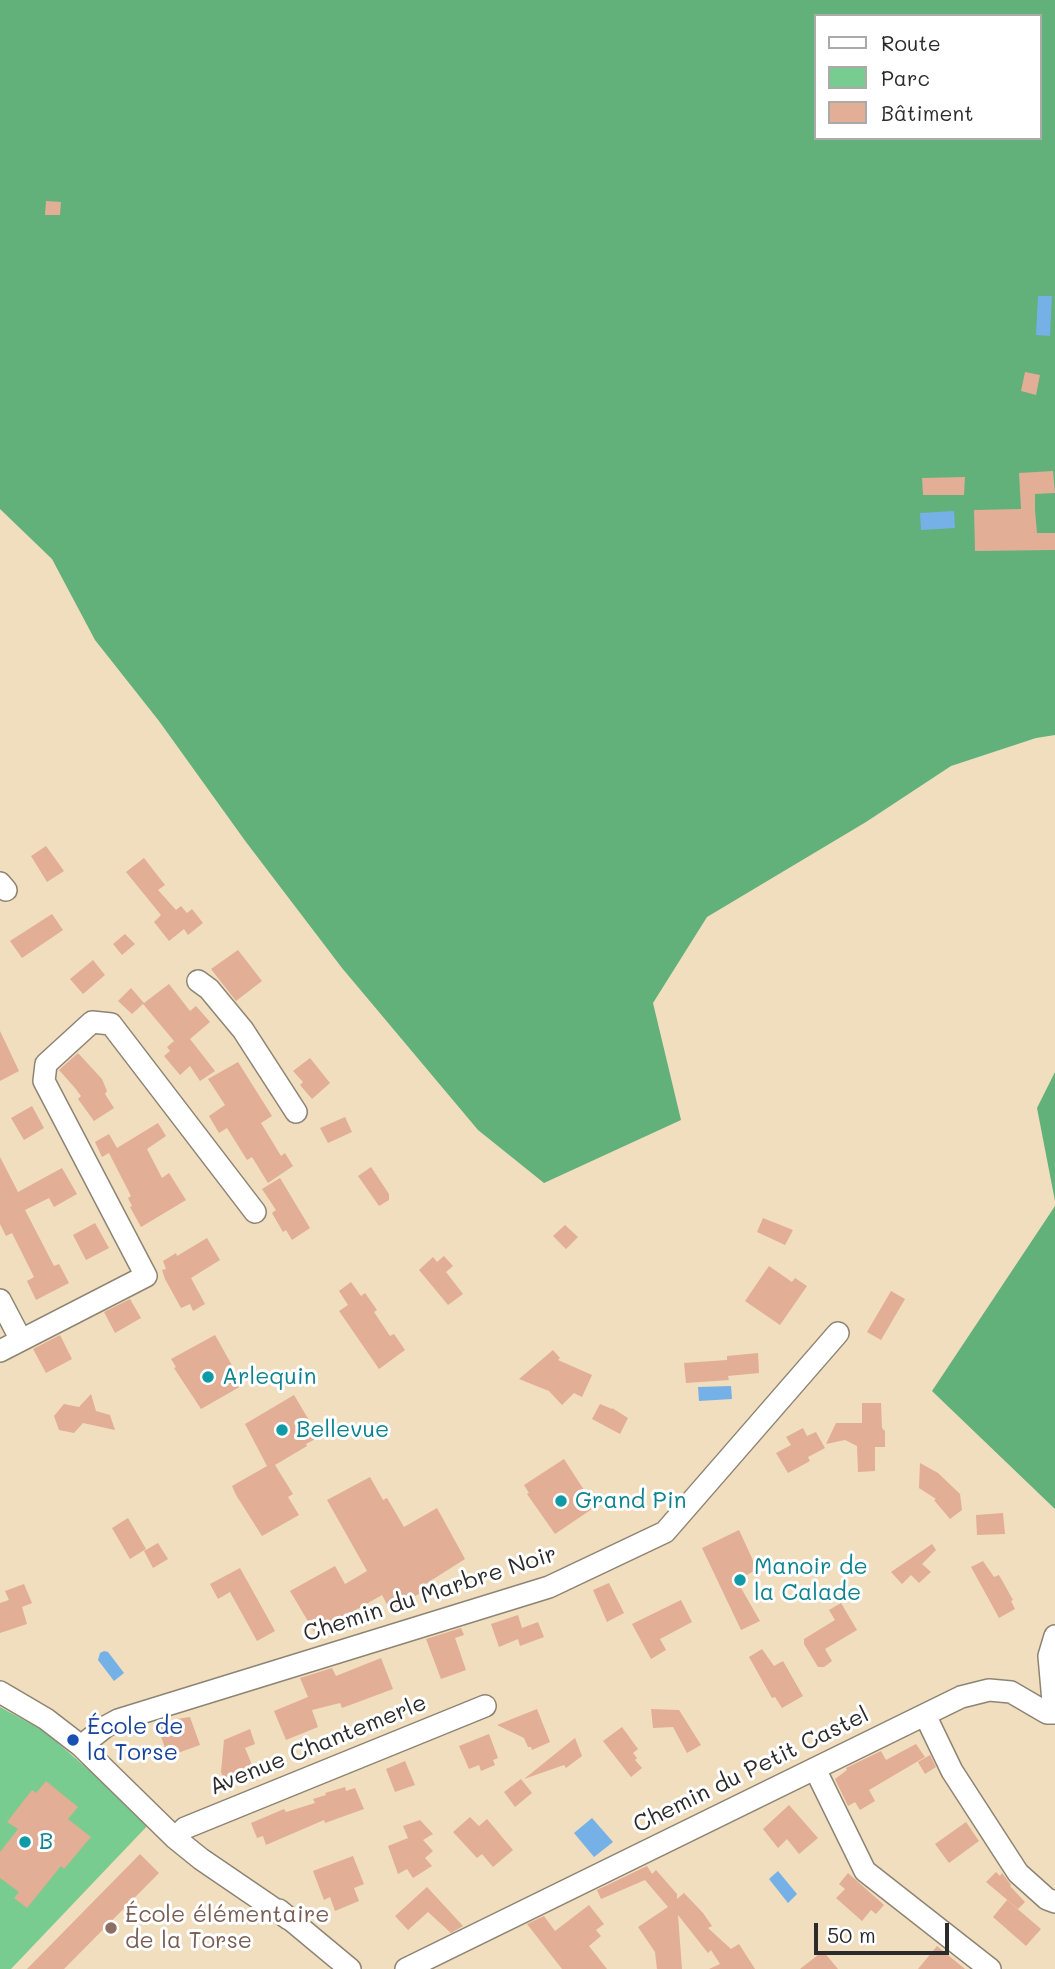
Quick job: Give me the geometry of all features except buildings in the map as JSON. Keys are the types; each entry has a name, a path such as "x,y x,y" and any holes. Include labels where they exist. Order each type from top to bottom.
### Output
{"street":[{"path":"198,981 209,989 243,1031 296,1112"},
{"path":"0,1352 146,1276 44,1081 46,1064 92,1022 111,1024 255,1212"},
{"path":"0,1300 22,1340"},
{"name":"Chemin du Marbre Noir","path":"81,1746 118,1720 549,1587 665,1532 838,1333"},
{"name":"Chemin du Petit Castel","path":"406,1969 961,1697 989,1690 1011,1692 1047,1713 1054,1713 1049,1656 1055,1636"},
{"path":"0,1692 46,1719 81,1746 157,1822 180,1833 350,1969"},
{"name":"Avenue Chantemerle","path":"180,1833 485,1706"},
{"path":"925,1715 952,1771 1018,1873 1047,1899 1055,1902"},
{"path":"815,1769 864,1871 990,1969"}],"green space":[{"path":"0,0 1055,0 1055,735 1036,738 951,766 866,822 707,917 653,1003 681,1120 544,1183 478,1130 342,968 246,842 159,721 95,640 52,559 0,509"},
{"path":"1055,1072 1055,1201 1037,1108"},
{"path":"1055,1206 1055,1509 932,1391"},
{"path":"0,1707 44,1731 150,1823 11,1969 0,1969"}],"water":[{"path":"1038,296 1052,296 1050,336 1036,335"},
{"path":"954,511 955,528 921,530 920,513"},
{"path":"731,1386 732,1399 699,1401 698,1387"},
{"path":"108,1652 124,1673 114,1681 98,1660 100,1653"},
{"path":"592,1818 613,1842 594,1857 574,1833"},
{"path":"778,1871 797,1894 788,1903 769,1879"}],"place":[{"name":"Arlequin","path":"208,1377"},
{"name":"Bellevue","path":"282,1430"},
{"name":"Grand Pin","path":"561,1501"},
{"name":"Manoir de la Calade","path":"740,1580"},
{"name":"École de la Torse","path":"73,1740"},
{"name":"B","path":"25,1842"},
{"name":"École élémentaire de la Torse","path":"111,1928"}]}
